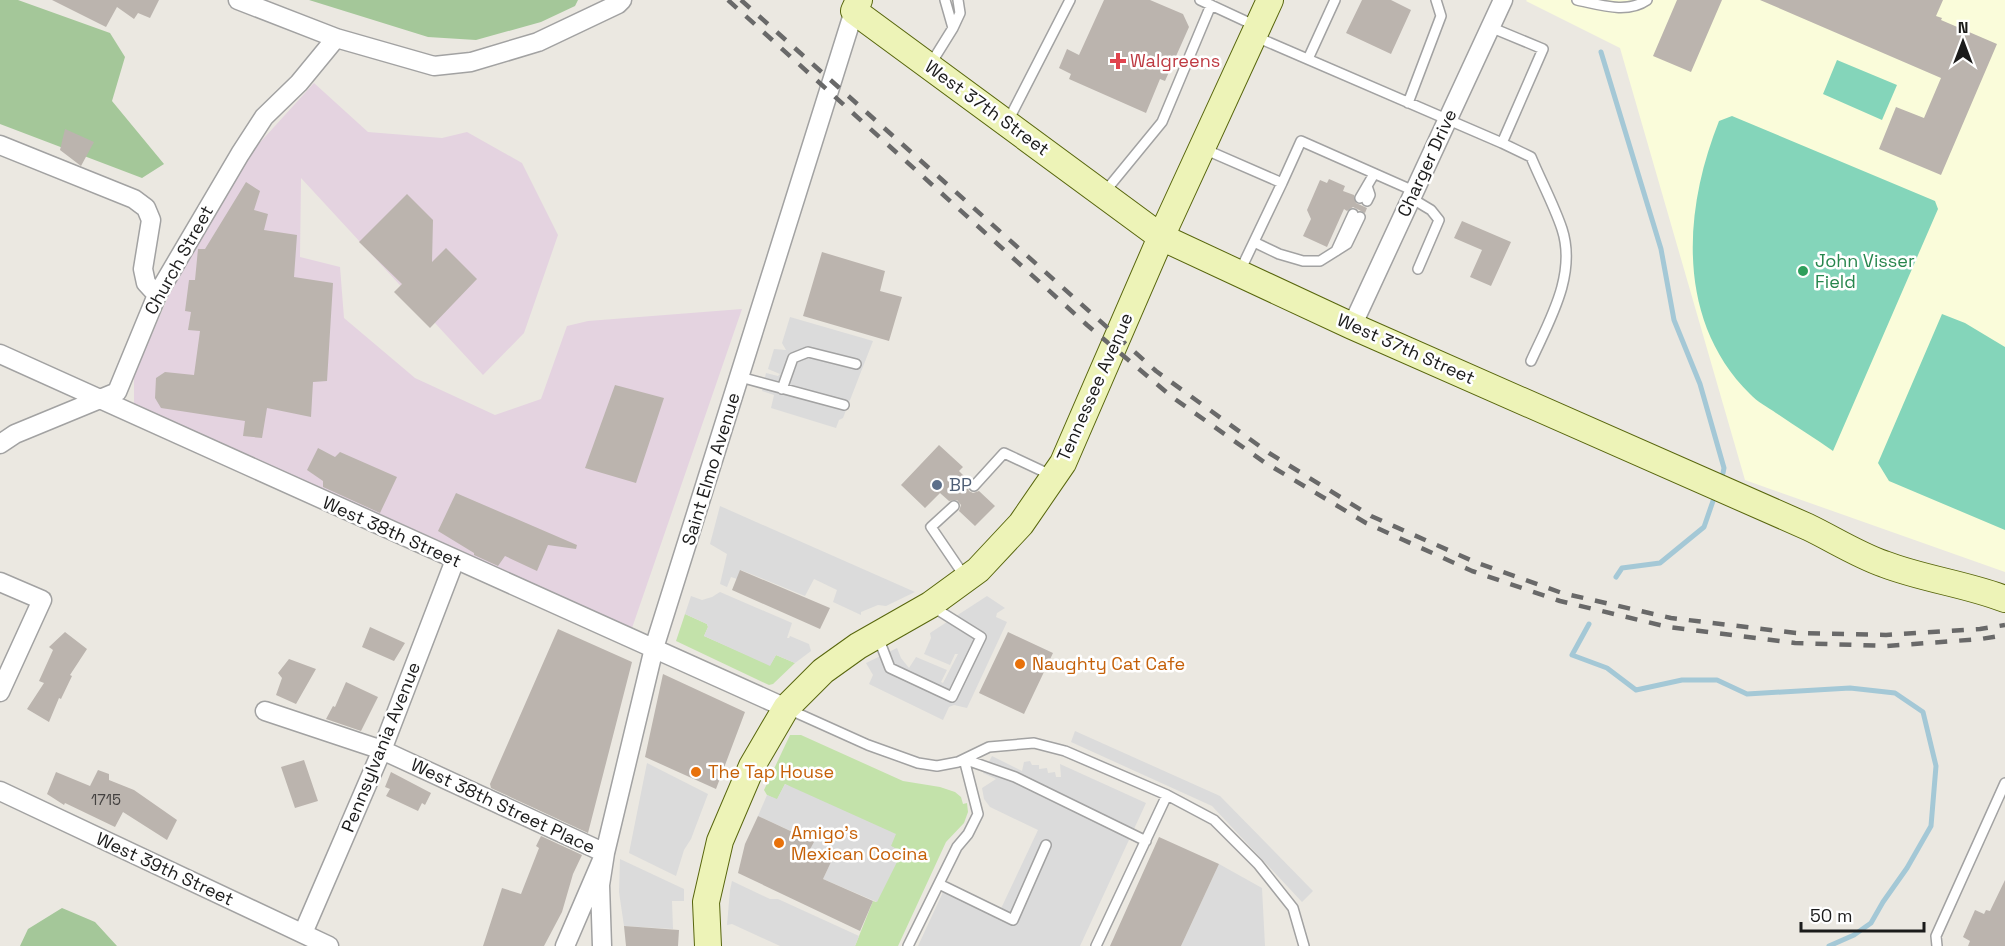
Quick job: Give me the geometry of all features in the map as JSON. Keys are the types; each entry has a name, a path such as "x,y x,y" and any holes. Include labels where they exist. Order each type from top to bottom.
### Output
{"street":[{"path":"238,0 336,38 434,66 471,62 538,42 622,0"},
{"name":"Tennessee Avenue","path":"708,946 706,902 720,841 752,766 786,708 823,671 877,634 930,605 978,570 1021,524 1063,463 1161,237 1270,0"},
{"name":"Charger Drive","path":"1352,326 1503,0"},
{"name":"West 37th Street","path":"857,5 929,66 1161,237 1352,326 1808,527 1883,564 1945,583 1988,592 2005,599"},
{"name":"Saint Elmo Avenue","path":"602,946 600,885 605,853 654,648 857,5"},
{"name":"Church Street","path":"0,444 15,434 117,392 157,295 264,117 299,83 336,38"},
{"path":"0,145 134,199 146,208 151,220 143,269 146,283 157,295"},
{"name":"West 38th Street","path":"0,354 786,708"},
{"name":"Pennsylvania Avenue","path":"303,933 382,750 455,560"},
{"path":"0,582 42,600 0,692"},
{"name":"West 38th Street Place","path":"265,711 382,750 605,853"},
{"name":"West 39th Street","path":"0,791 329,946"},
{"path":"565,946 605,853"}],"lane":[{"path":"945,0 952,28"},
{"path":"929,66 960,13 958,0"},
{"path":"1007,123 1070,0"},
{"path":"1200,0 1308,60 1531,157 1563,231 1565,249 1560,295 1531,361"},
{"path":"1308,60 1335,0"},
{"path":"1408,103 1441,16 1436,0"},
{"path":"1577,0 1612,7 1637,7 1647,0"},
{"path":"1103,194 1162,122 1211,5"},
{"path":"1490,27 1543,49 1502,143"},
{"path":"1239,273 1301,141 1413,194 1431,210 1439,220 1418,269"},
{"path":"1202,148 1282,183"},
{"path":"1364,200 1370,195 1367,186 1374,174"},
{"path":"1254,242 1279,254 1303,261 1320,261 1347,244 1357,215"},
{"path":"782,388 793,358 808,351 856,364"},
{"path":"740,377 844,405"},
{"path":"974,486 1004,453 1054,476"},
{"path":"954,506 931,527 966,579"},
{"path":"877,634 890,668 952,698 981,637 930,605"},
{"path":"786,708 868,746 918,763 937,766 964,759 989,747 1034,743 1065,751 1167,795 1214,820 1258,864 1293,908 1304,946"},
{"path":"964,759 1015,777 1146,840"},
{"path":"908,946 957,847 968,834 978,814 964,759"},
{"path":"1936,946 1936,936 2005,783"},
{"path":"1096,946 1167,795"},
{"path":"939,884 1013,920 1046,845"}],"shaded area":[{"path":"0,0 18,0 110,33 125,57 112,101 164,164 142,178 0,124"},
{"path":"309,0 578,0 575,6 541,22 476,40 428,37"},
{"path":"1527,0 2005,0 2005,572 1745,480 1620,48"},
{"path":"314,83 368,132 442,138 467,132 522,163 558,235 524,333 483,375 301,178 300,257 340,267 344,318 415,378 495,415 541,399 567,326 588,321 742,309 632,628 134,404 134,375 193,240 253,150"},
{"path":"790,317 873,341 843,418 839,420 836,428 771,408 774,395 762,391 766,373 778,376 780,374 768,369 774,349 786,350 782,343"},
{"path":"720,506 915,592 886,606 878,605 861,612 861,615 833,602 837,590 814,579 805,596 741,570 737,579 731,577 727,587 720,584 727,554 710,544"},
{"path":"720,592 792,623 787,638 790,636 809,644 811,651 795,663 776,655 770,666 704,636 707,624 685,614 691,596 702,600"},
{"path":"987,596 1005,608 997,613 996,617 1007,622 967,708 954,705 949,707 943,720 869,684 873,675 866,663 897,648 909,668 916,657 947,670 941,682 943,683 958,654 955,654 950,665 924,654 931,638 930,633"},
{"path":"1075,731 1220,796 1313,891 1302,902 1212,806 1071,742"},
{"path":"992,756 1022,771 1024,762 1030,761 1032,765 1039,765 1039,769 1047,768 1048,773 1055,772 1056,777 1061,777 1060,764 1146,803 1080,946 918,946 943,892 997,917 1038,830 990,807 984,799 982,788 996,779 983,773"},
{"path":"647,763 708,794 691,839 684,850 676,876 629,853"},
{"path":"785,784 896,834 891,846 902,852 877,902 823,879 831,862 809,851 813,841 758,816 767,795 777,799"},
{"path":"620,859 684,889 684,901 672,901 673,929 624,926 619,892"},
{"path":"1219,864 1262,888 1265,946 1181,946"},
{"path":"732,881 859,936 855,946 780,946 732,924 727,925"},
{"path":"62,908 95,922 117,946 20,946 28,929"}],"green space":[{"path":"1837,60 1897,85 1882,120 1823,94"},
{"name":"John Visser Field","path":"1732,116 1935,201 1938,209 1833,451 1750,394 1726,365 1709,333 1698,299 1693,264 1693,228 1698,191 1719,121"},
{"path":"1942,314 1965,323 2005,347 2005,530 1889,481 1878,463"},
{"path":"685,614 707,624 704,636 770,665 776,655 795,663 773,684 769,685 676,641"},
{"path":"790,735 801,735 903,781 955,792 961,797 963,804 967,803 968,812 964,823 946,842 898,946 855,946 873,901 876,902 901,852 785,784 777,800 767,795 764,790"}],"building":[{"path":"52,0 159,0 150,18 138,13 134,19 117,7 106,27"},
{"name":"Walgreens","path":"1104,0 1150,0 1183,14 1189,27 1165,81 1160,79 1146,113 1069,79 1071,74 1059,68 1067,49 1079,55"},
{"path":"1362,0 1391,0 1411,10 1391,54 1346,33"},
{"path":"1677,0 1722,0 1691,72 1653,56"},
{"path":"1760,0 1943,0 1936,16 1997,44 1941,175 1879,149 1896,107 1924,118 1941,78"},
{"path":"65,129 94,142 81,166 60,150"},
{"path":"1329,179 1345,186 1343,191 1354,195 1356,203 1367,208 1365,213 1353,207 1347,211 1344,209 1327,247 1303,236 1311,219 1307,210 1320,180 1327,183"},
{"path":"246,182 260,191 254,210 268,214 264,230 297,235 294,277 333,283 327,381 313,382 311,417 267,408 262,438 243,436 245,421 161,408 155,398 156,378 165,372 194,375 200,331 188,330 191,312 185,311 189,280 195,280 198,249 205,249"},
{"path":"407,194 433,220 432,262 446,248 477,279 430,328 394,292 402,284 359,242"},
{"path":"1462,221 1511,242 1491,286 1470,277 1482,250 1454,238"},
{"path":"822,252 885,271 880,291 902,297 889,341 803,316"},
{"path":"615,385 664,398 636,483 585,468"},
{"name":"BP","path":"939,445 963,467 959,471 969,481 967,485 969,491 973,493 979,491 995,506 975,526 959,511 961,505 957,500 949,501 940,493 925,508 901,485"},
{"path":"318,448 335,457 340,452 397,477 380,513 323,487 323,481 307,470"},
{"path":"456,493 577,545 576,549 548,545 537,571 505,556 498,566 474,555 438,531"},
{"path":"740,570 830,608 820,629 732,590"},
{"path":"370,627 405,643 394,661 362,647"},
{"path":"558,629 632,662 588,833 491,788 490,784"},
{"path":"65,632 87,649 70,675 72,676 49,722 27,709 44,683 39,681 53,650 49,647"},
{"path":"1008,632 1053,653 1024,714 979,693"},
{"path":"289,659 316,669 296,704 276,695 282,678 278,673"},
{"path":"663,674 745,712 716,789 645,757"},
{"path":"346,682 378,697 361,731 326,719 333,706 335,707"},
{"path":"304,760 318,801 295,808 281,767"},
{"path":"98,770 109,774 109,780 134,790 177,820 167,840 123,812 115,827 65,803 64,805 47,794 56,772 90,786"},
{"path":"391,772 431,793 425,805 422,803 418,811 386,796 390,789 385,787"},
{"path":"758,816 814,842 809,851 831,862 823,879 873,901 860,931 738,873 745,844"},
{"path":"541,836 582,855 573,874 562,912 544,946 483,946 502,888 521,894 539,848 536,846"},
{"path":"1159,837 1219,864 1181,946 1110,946"},
{"path":"2005,880 2005,946 1968,946 1970,941 1963,937 1975,910 1984,914 1986,910 1990,911"},
{"path":"624,926 679,930 678,946 626,946"}],"waterway":[{"path":"1601,52 1661,249 1674,320 1700,384 1724,468 1723,473"},
{"path":"1616,577 1622,568 1660,563 1704,527 1713,501"},
{"path":"1589,624 1572,655 1607,668 1636,690 1682,680 1717,680 1747,694 1850,688 1895,693 1923,712 1936,766 1931,826 1871,923 1854,935 1829,946"}],"railway":[{"path":"728,0 1087,325 1172,397 1264,462 1366,523 1472,571 1560,601 1668,627 1795,643 1887,646 2005,635"},
{"path":"741,0 1156,371 1269,453 1371,516 1475,562 1562,593 1671,618 1796,633 1886,635 1980,629 2005,625"}],"place":[{"name":"Walgreens","path":"1118,61"},
{"name":"John Visser Field","path":"1803,271"},
{"name":"BP","path":"937,485"},
{"name":"Naughty Cat Cafe","path":"1020,664"},
{"name":"The Tap House","path":"696,772"},
{"name":"Amigo's Mexican Cocina","path":"779,843"}]}
